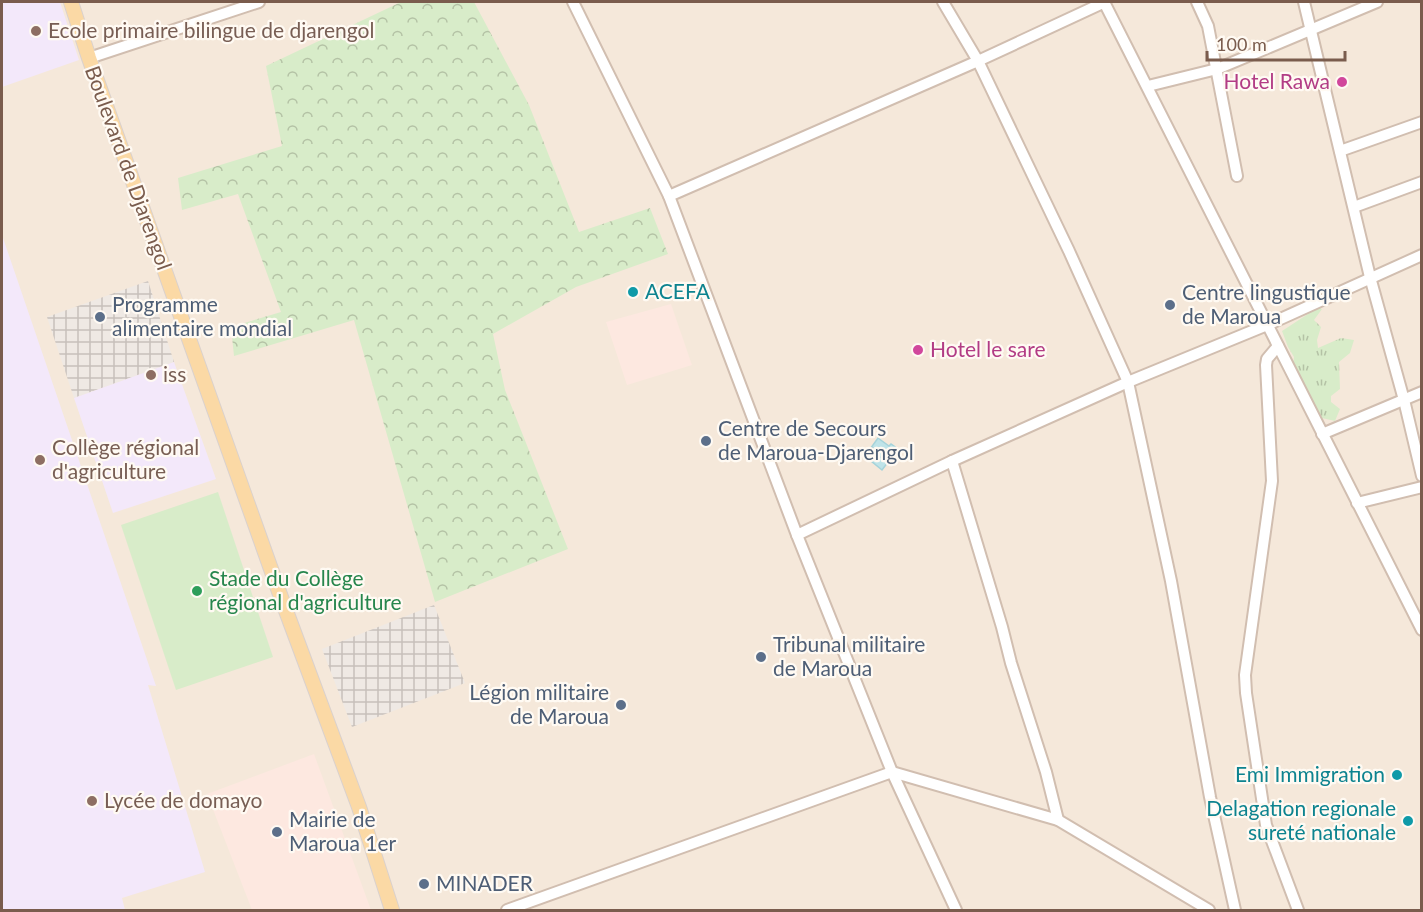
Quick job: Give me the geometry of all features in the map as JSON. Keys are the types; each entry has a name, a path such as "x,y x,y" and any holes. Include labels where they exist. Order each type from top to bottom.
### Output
{"main road":[{"name":"Boulevard de Djarengol","path":"71,2 282,600 359,807 392,910"}],"street":[{"path":"89,58 259,2"},
{"path":"573,2 669,196 797,535 892,772 956,910"},
{"path":"944,2 978,61 1069,251 1128,382 1171,581 1210,797 1235,910"},
{"path":"669,196 978,61 1104,2 1422,630"},
{"path":"1197,2 1208,26 1237,176"},
{"path":"1304,2 1370,277 1422,476"},
{"path":"1148,86 1217,69 1377,2"},
{"path":"1340,151 1422,122"},
{"path":"1354,207 1422,182"},
{"path":"797,535 952,461 1128,382 1267,325 1422,255"},
{"path":"1278,346 1267,359 1266,365 1272,481 1246,684 1266,825 1298,910"},
{"path":"1322,434 1422,392"},
{"path":"952,461 1011,663 1046,772 1058,820"},
{"path":"1357,502 1422,487"},
{"path":"507,910 534,905 892,772 1058,820 1209,910"}],"shaded area":[{"path":"2,2 1421,2 1421,910 2,910"},
{"name":"Ecole primaire bilingue de djarengol","path":"2,2 60,2 79,60 2,87"},
{"path":"2,235 156,686 148,685 205,872 122,898 125,910 2,910"},
{"path":"148,281 174,362 74,398 47,317"},
{"path":"671,304 692,365 627,385 606,322"},
{"path":"174,362 216,479 113,513 74,398"},
{"path":"434,605 465,683 352,727 322,649"},
{"name":"Mairie de Maroua 1er","path":"314,754 371,910 252,910 207,794"}],"green space":[{"path":"401,2 474,2 529,105 579,232 650,208 668,254 576,287 493,334 505,390 568,549 435,602 354,320 234,356 231,327 281,312 238,194 182,210 178,178 282,146 266,66"},
{"path":"1312,304 1322,309 1314,320 1321,327 1317,340 1318,348 1341,338 1354,340 1350,353 1339,362 1340,389 1331,396 1331,402 1340,409 1335,421 1313,416 1292,375 1294,357 1282,331 1308,314"},
{"name":"Stade du Collège régional d'agriculture","path":"218,492 273,657 176,690 121,525"}],"water":[{"path":"878,438 898,449 882,470 865,456"}],"place":[{"name":"Ecole primaire bilingue de djarengol","path":"36,31"},
{"name":"Hotel Rawa","path":"1342,82"},
{"name":"ACEFA","path":"633,292"},
{"name":"Centre lingustique de Maroua","path":"1170,305"},
{"name":"Programme alimentaire mondial","path":"100,317"},
{"name":"Hotel le sare","path":"918,350"},
{"name":"iss","path":"151,375"},
{"name":"Centre de Secours de Maroua-Djarengol","path":"706,441"},
{"name":"Collège régional d'agriculture","path":"40,460"},
{"name":"Stade du Collège régional d'agriculture","path":"197,591"},
{"name":"Tribunal militaire de Maroua","path":"761,657"},
{"name":"Légion militaire de Maroua","path":"621,705"},
{"name":"Emi Immigration","path":"1397,775"},
{"name":"Lycée de domayo","path":"92,801"},
{"name":"Delagation regionale sureté nationale","path":"1408,821"},
{"name":"Mairie de Maroua 1er","path":"277,832"},
{"name":"MINADER","path":"424,884"}]}
